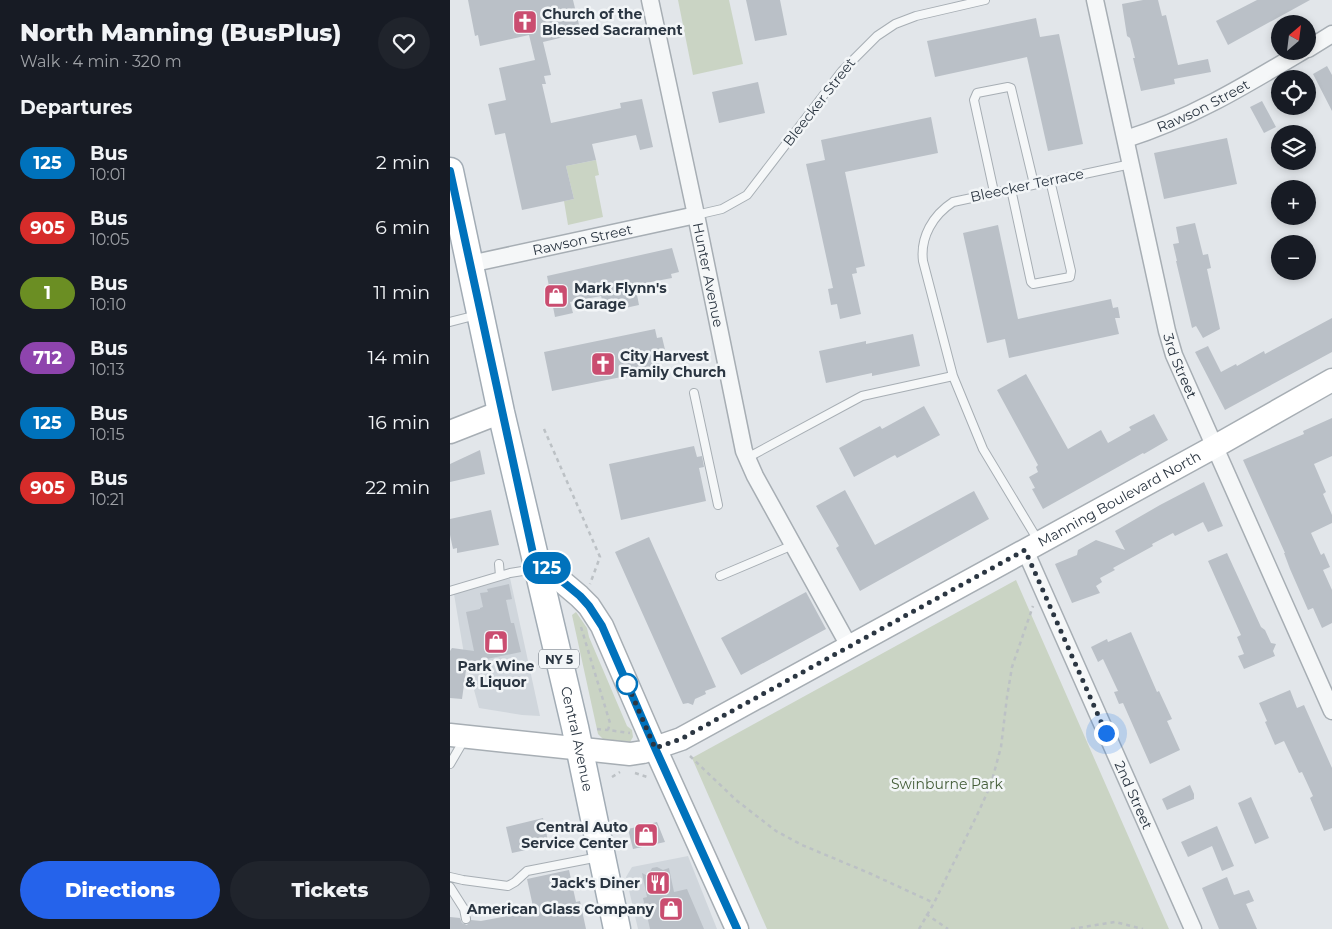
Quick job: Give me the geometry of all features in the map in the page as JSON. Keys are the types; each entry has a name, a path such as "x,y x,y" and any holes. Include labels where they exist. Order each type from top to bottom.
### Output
{"main road":[{"name":"Central Avenue","path":"450,171 536,564 573,718 617,929"}],"street":[{"name":"Hunter Avenue","path":"650,0 696,215 729,385 747,458 754,476 849,646"},
{"name":"3rd Street","path":"1096,0 1169,340 1177,363 1332,711"},
{"path":"1316,44 1332,34"},
{"name":"Rawson Street","path":"1126,139 1158,129 1194,113 1288,60"},
{"name":"Rawson Street","path":"470,264 696,215"},
{"name":"Manning Boulevard North","path":"458,736 630,754 681,739 1214,447 1332,380"},
{"path":"450,432 502,412"},
{"name":"2nd Street","path":"1032,547 1193,929"},
{"path":"536,564 580,596 595,615 608,639 737,929"}],"lane":[{"name":"Bleecker Street","path":"696,215 722,209 742,199 751,191 842,71 878,36 895,24 916,16 985,0"},
{"path":"994,192 974,100 977,93 1011,88 1034,184"},
{"name":"Bleecker Terrace","path":"953,376 923,260 924,241 932,223 942,209 952,202 994,192 1131,164"},
{"path":"1011,189 1031,282 1033,284 1070,277 1071,271 1050,180"},
{"path":"450,322 480,314"},
{"path":"747,458 862,396 953,376 989,462 1032,547"},
{"path":"694,393 718,505"},
{"path":"720,576 793,545"},
{"path":"499,564 500,576"},
{"path":"450,591 536,564"},
{"path":"450,764 458,736"},
{"path":"450,877 508,886 527,871 601,856"},
{"path":"450,887 464,909 466,919"}],"path":[{"path":"919,929 934,903 991,784 1000,747 1012,667 1033,606"},
{"path":"595,729 631,733"},
{"path":"605,734 608,730"},
{"path":"690,756 736,800 776,830 802,845 877,876 934,903"},
{"path":"926,914 948,929"},
{"path":"1071,929 1116,922 1143,929"},
{"path":"1126,924 1126,929"}],"shaded area":[{"path":"510,578 540,716 479,708 464,654 454,594"},
{"path":"688,856 717,929 638,929 626,877 632,867"}],"green space":[{"path":"678,0 729,0 743,64 693,75"},
{"path":"596,160 599,175 595,176 603,217 568,225 564,201 574,199 566,166"},
{"name":"Swinburne Park","path":"1016,580 1169,929 767,929 692,758"},
{"path":"576,612 587,628 589,637 627,726 632,730 633,737 630,742 603,739 598,734 572,615"}],"building":[{"path":"468,0 573,0 581,33 543,42 551,75 544,76 546,84 542,84 551,123 621,108 620,103 642,99 653,147 640,150 636,135 592,144 596,160 566,166 574,199 522,210 505,133 495,135 488,104 506,100 499,68 535,60 529,35 480,46 478,35 475,36"},
{"path":"746,0 780,0 787,35 755,41"},
{"path":"1143,0 1158,0 1162,16 1166,15 1178,65 1208,59 1211,72 1174,79 1175,84 1141,91 1130,38 1127,36 1122,4"},
{"path":"1257,0 1310,0 1283,15 1271,15 1271,21 1228,45 1216,21"},
{"path":"1036,18 1040,37 1059,34 1083,144 1048,151 1027,57 935,77 927,41"},
{"path":"1327,66 1332,75 1332,111 1316,80 1316,72"},
{"path":"758,82 765,113 719,123 712,92"},
{"path":"1262,101 1275,125 1271,125 1271,130 1264,133 1250,107"},
{"path":"931,117 938,153 845,172 865,266 856,268 857,273 852,274 861,314 840,319 837,304 831,305 828,289 833,288 806,164 825,160 821,140"},
{"path":"1227,138 1237,184 1164,199 1154,153"},
{"path":"1195,223 1203,255 1208,254 1211,268 1207,269 1220,329 1203,338 1196,326 1192,328 1173,244 1179,243 1176,227"},
{"path":"998,225 1018,319 1111,299 1113,308 1118,307 1120,318 1115,318 1119,334 1009,358 1005,339 987,343 963,233"},
{"path":"672,248 679,272 671,274 672,278 635,285 639,305 616,310 614,305 606,306 601,296 570,302 573,313 555,317 547,276"},
{"path":"1332,318 1332,352 1225,410 1195,352 1208,346 1221,372 1236,364 1237,366 1264,351 1265,354"},
{"name":"City Harvest Family Church","path":"655,329 657,338 662,337 667,358 659,360 661,369 552,391 544,352"},
{"path":"913,334 920,366 872,376 872,373 826,383 819,351"},
{"path":"1026,374 1068,449 1101,430 1108,443 1131,430 1129,427 1154,414 1168,440 1043,509 1032,489 1035,488 1029,477 1038,472 1036,467 1038,465 997,390"},
{"path":"924,406 940,435 897,458 895,455 854,477 839,448 880,426 882,429"},
{"path":"1332,418 1332,456 1314,464 1326,492 1323,494 1332,515 1332,523 1311,533 1321,555 1324,553 1330,567 1323,570 1332,590 1332,623 1322,628 1313,608 1308,610 1285,553 1243,460 1304,434 1303,431"},
{"path":"694,446 697,457 702,456 704,467 699,468 706,501 621,520 609,464"},
{"path":"480,450 485,474 450,482 450,464"},
{"path":"1204,482 1223,526 1208,532 1203,522 1175,536 1173,533 1113,568 1115,570 1100,578 1102,582 1096,586 1100,593 1072,603 1055,564 1077,555 1078,550 1096,540 1125,550 1115,531"},
{"path":"845,490 875,545 974,491 989,519 860,591 836,548 839,546 816,506"},
{"path":"491,510 499,545 457,553 457,548 453,549 450,535 450,519"},
{"path":"649,537 716,687 705,691 706,694 695,699 693,705 683,704 615,552"},
{"path":"1227,553 1261,627 1265,630 1271,643 1276,644 1273,651 1275,656 1244,669 1238,656 1244,654 1237,637 1241,635 1208,561"},
{"path":"509,584 512,599 506,600 511,623 514,623 521,652 467,663 462,699 450,698 450,651 452,648 474,651 466,612 483,607 480,593 488,592 487,589"},
{"path":"806,592 826,629 741,675 721,638"},
{"path":"1131,632 1157,692 1159,691 1172,719 1167,721 1180,750 1150,764 1123,703 1119,704 1114,692 1118,691 1103,659 1098,662 1091,647 1107,639 1108,642"},
{"path":"1290,690 1297,708 1304,705 1332,768 1332,828 1324,831 1310,798 1313,796 1302,772 1299,773 1284,741 1275,745 1259,703"},
{"path":"1190,785 1194,799 1167,810 1162,799"},
{"path":"1251,797 1269,838 1255,844 1238,803"},
{"path":"543,818 549,845 512,853 506,827"},
{"name":"Central Auto Service Center","path":"657,822 665,842 633,849 628,829"},
{"path":"1217,826 1234,866 1222,871 1212,846 1188,857 1181,842"},
{"name":"American Glass Company","path":"657,867 663,870 669,868 674,892 687,889 704,929 650,929 643,898 647,897 642,873 648,876 652,868"},
{"path":"569,870 576,902 580,901 586,929 450,929 450,917 460,918 462,923 467,925 471,920 481,921 534,911 527,879"},
{"path":"1227,877 1234,895 1249,890 1254,901 1246,904 1257,929 1219,929 1202,888"}],"bus line":[{"name":"125","path":"450,171 534,558 580,596 602,626 737,929"}],"place":[{"name":"Church of the Blessed Sacrament","path":"525,22"},
{"name":"Mark Flynn's Garage","path":"556,296"},
{"name":"City Harvest Family Church","path":"603,364"},
{"name":"Park Wine & Liquor","path":"496,642"},
{"name":"Central Auto Service Center","path":"646,835"},
{"name":"Jack's Diner","path":"658,883"},
{"name":"American Glass Company","path":"671,909"}],"route":[{"path":"627,684 626,681 655,748 681,739 1025,550 1106,733"}]}
